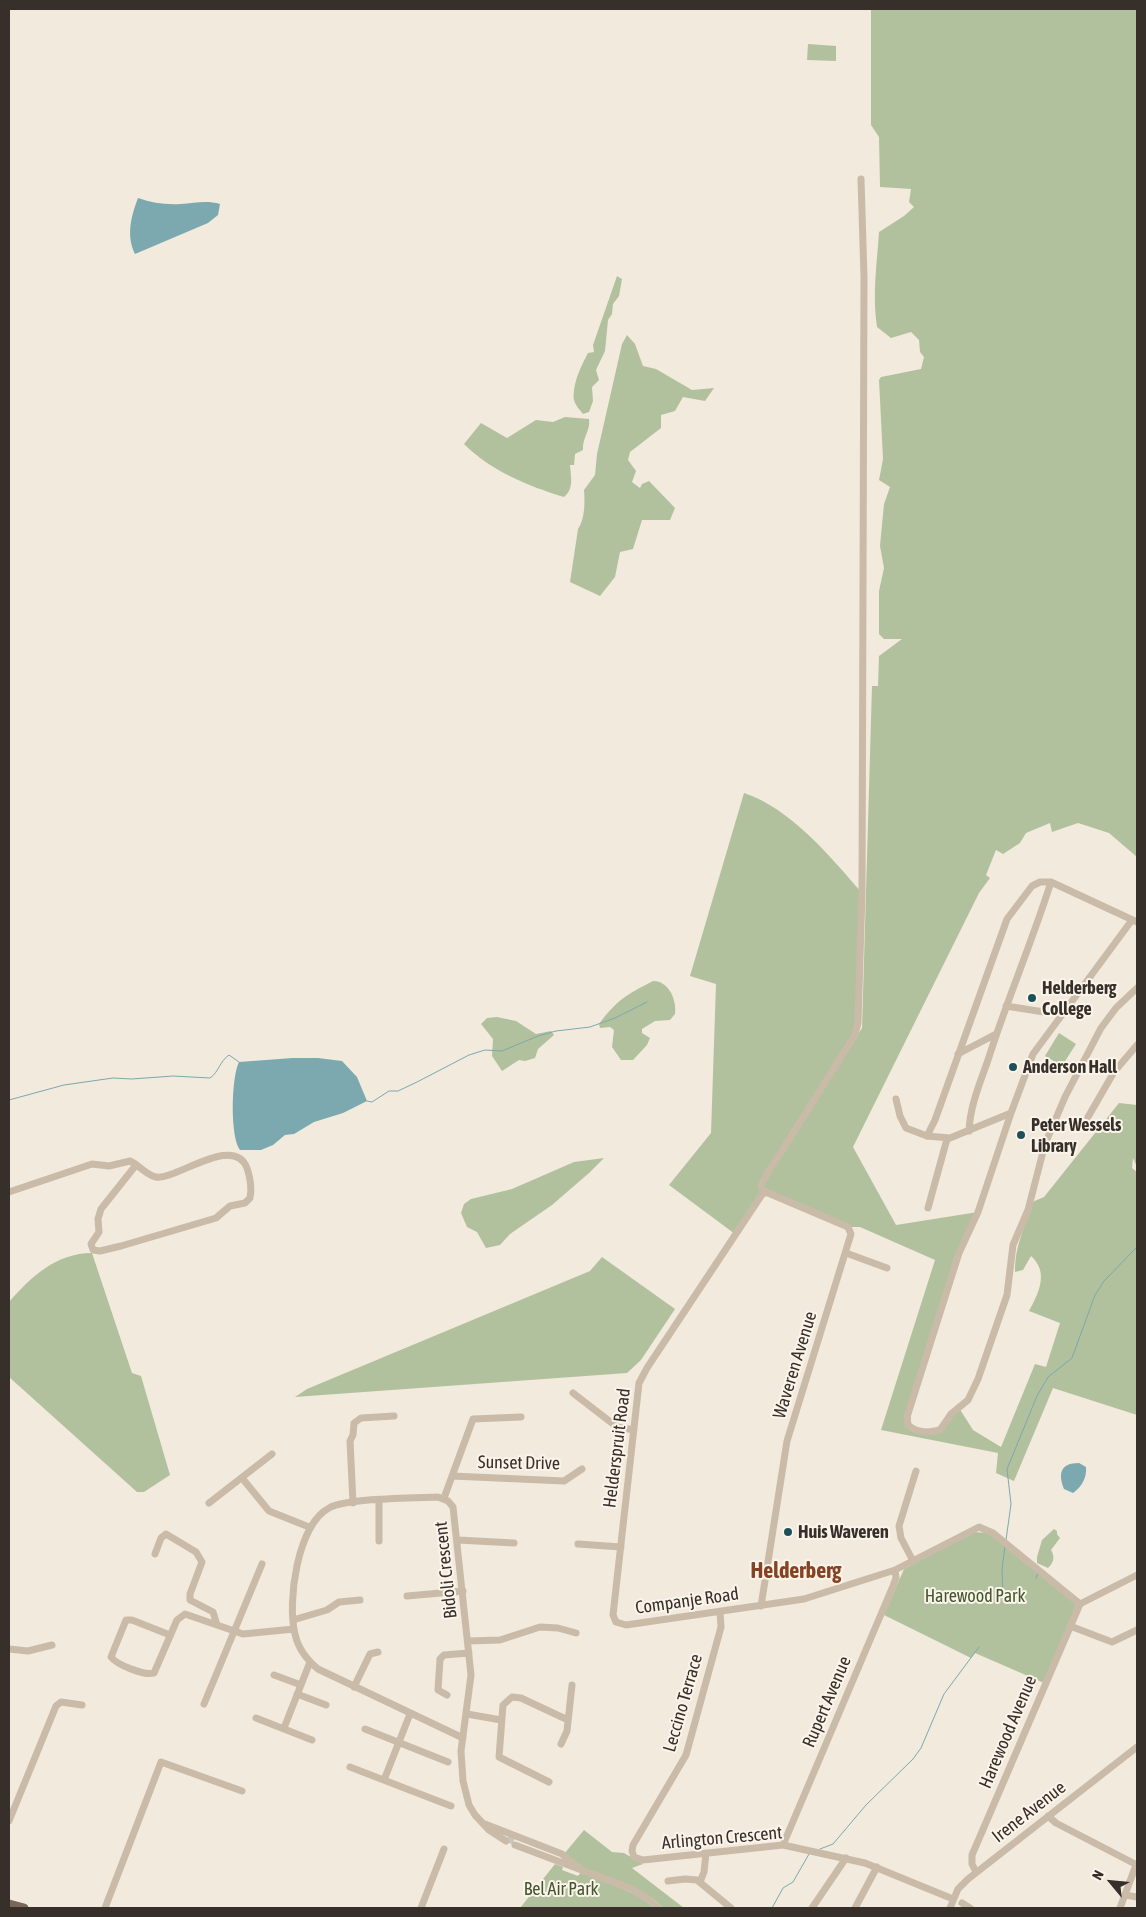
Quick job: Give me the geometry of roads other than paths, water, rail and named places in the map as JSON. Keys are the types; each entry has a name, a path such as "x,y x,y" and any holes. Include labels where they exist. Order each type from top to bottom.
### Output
{"main road":[{"path":"9,1904 24,1908"}],"street":[{"name":"Helderspruit Road","path":"616,1622 613,1615 639,1383 644,1372 763,1193 761,1185 764,1179 854,1035 858,1020 862,893 864,286 860,179"},
{"path":"927,1136 935,1120 1007,918 1032,886 1043,882 1051,882 1135,921 1033,1054 978,1212 959,1253 907,1417 908,1425 918,1431 928,1432 940,1430 952,1414 968,1400 1003,1311 1011,1275 1013,1245 1028,1210 1041,1156 1057,1114 1098,1033 1116,1008 1137,988"},
{"path":"969,1131 970,1116 996,1034 1034,936 1051,882"},
{"path":"1006,1006 1044,1012"},
{"path":"958,1054 996,1034"},
{"path":"1088,1117 1114,1072 1137,1045"},
{"path":"896,1099 904,1126 927,1136 947,1138 1011,1114"},
{"path":"928,1208 947,1138"},
{"path":"9,1192 92,1164 109,1166 130,1161 154,1176 160,1177 218,1156 241,1159 244,1162 250,1178 250,1198 245,1203 230,1206 216,1218 121,1246 100,1251 93,1250 91,1244 99,1230 100,1213 122,1180 136,1165"},
{"name":"Waveren Avenue","path":"761,1606 787,1441 851,1234 848,1227 768,1193 763,1193"},
{"path":"846,1253 887,1268"},
{"path":"572,1394 617,1426 634,1430"},
{"path":"354,1502 350,1441 354,1432 354,1423 358,1419 394,1416"},
{"path":"444,1498 474,1418 521,1417"},
{"path":"209,1502 272,1454"},
{"name":"Sunset Drive","path":"452,1476 560,1481 568,1480 582,1470"},
{"path":"914,1561 901,1538 899,1526 916,1471"},
{"path":"242,1478 269,1511 309,1528"},
{"name":"Bidoli Crescent","path":"462,1738 318,1669 310,1662 298,1644 293,1620 294,1583 309,1528 318,1516 330,1507 354,1502 438,1497 444,1498 453,1507 458,1540 471,1682 462,1738 462,1781 469,1805 482,1822 491,1832 507,1839 482,1822"},
{"path":"379,1501 379,1540"},
{"name":"Companje Road","path":"616,1622 626,1625 804,1599 895,1570 974,1529 983,1528 993,1533 1080,1604"},
{"path":"155,1554 161,1538 166,1534 199,1555 202,1562 190,1594 190,1600 213,1612 217,1625"},
{"path":"458,1540 514,1542"},
{"path":"578,1544 621,1547"},
{"path":"204,1704 262,1564"},
{"name":"Rupert Avenue","path":"783,1845 893,1586 896,1578 895,1570"},
{"path":"1080,1604 1137,1575"},
{"path":"407,1596 463,1591"},
{"path":"293,1620 327,1610 339,1602 351,1603 360,1600"},
{"name":"Harewood Avenue","path":"976,1872 972,1864 972,1855 1080,1604"},
{"name":"Leccino Terrace","path":"632,1851 633,1845 686,1755 721,1627 720,1612"},
{"path":"170,1635 132,1620 126,1620 111,1657 115,1662 152,1674 157,1670 170,1635 182,1614 187,1614 233,1632 255,1635 294,1629"},
{"path":"468,1641 500,1640 540,1626 558,1628 576,1634"},
{"path":"1070,1626 1112,1642 1137,1630"},
{"path":"9,1649 28,1651 52,1645"},
{"path":"354,1687 370,1654 378,1652"},
{"path":"447,1695 438,1690 440,1659 444,1655 469,1652"},
{"path":"284,1728 310,1662"},
{"path":"274,1675 301,1685"},
{"path":"561,1744 566,1731 572,1685"},
{"path":"298,1694 326,1705"},
{"path":"549,1782 500,1757 501,1720 504,1702 517,1697 568,1720"},
{"path":"9,1821 56,1706 61,1702 82,1705"},
{"path":"384,1780 410,1714"},
{"path":"467,1714 501,1720"},
{"path":"256,1718 312,1740"},
{"path":"365,1729 448,1762"},
{"name":"Irene Avenue","path":"950,1908 962,1884 1137,1747"},
{"path":"105,1908 161,1762 242,1791"},
{"path":"350,1767 451,1806"},
{"path":"1048,1816 1056,1823 1137,1865 1120,1908"},
{"path":"482,1822 562,1854 569,1863"},
{"path":"569,1863 538,1854 517,1842 569,1863 584,1871 632,1889 658,1908"},
{"name":"Arlington Crescent","path":"632,1851 636,1858 641,1860 783,1845 846,1858 877,1867 954,1899"},
{"path":"421,1908 444,1849"},
{"path":"700,1882 704,1872 706,1853"},
{"path":"812,1908 846,1858"},
{"path":"855,1908 877,1867"},
{"path":"668,1881 690,1879 700,1882 730,1908"},
{"path":"1125,1895 1137,1897"},
{"path":"962,1903 970,1908"}],"water":[{"path":"138,198 164,204 206,202 220,204 218,215 208,223 135,254 132,247 130,226"},
{"path":"318,1058 342,1061 357,1077 367,1101 343,1113 314,1122 294,1134 285,1135 273,1145 261,1150 240,1150 233,1121 234,1081 239,1062"},
{"path":"1079,1463 1086,1467 1086,1474 1081,1485 1073,1493 1064,1489 1061,1474 1064,1467"}],"waterway":[{"path":"367,1101 372,1102 389,1091 398,1091 469,1055 485,1050 502,1051 538,1036 556,1031 590,1027 615,1018 647,1002"},
{"path":"9,1100 64,1085 113,1078 132,1079 173,1076 210,1078 229,1055 239,1062"},
{"path":"1006,1540 1011,1504 1007,1469 1037,1396 1048,1377 1072,1358 1095,1295 1104,1281 1137,1247"},
{"path":"1003,1597 1002,1569 1005,1546"},
{"path":"1036,1578 1038,1573"},
{"path":"820,1849 833,1844 866,1805 913,1759 921,1748 944,1694 979,1647"},
{"path":"772,1908 783,1888 793,1882 809,1854"}],"tunnel":[{"path":"507,1839 517,1842"}],"place":[{"name":"Helderberg College","path":"1032,998"},
{"name":"Anderson Hall","path":"1013,1067"},
{"name":"Peter Wessels Library","path":"1021,1135"},
{"name":"Huis Waveren","path":"788,1532"}],"district":[{"name":"Helderberg","path":"796,1571"}],"park label":[{"name":"Harewood Park","path":"975,1596"},
{"name":"Bel Air Park","path":"561,1889"}]}
